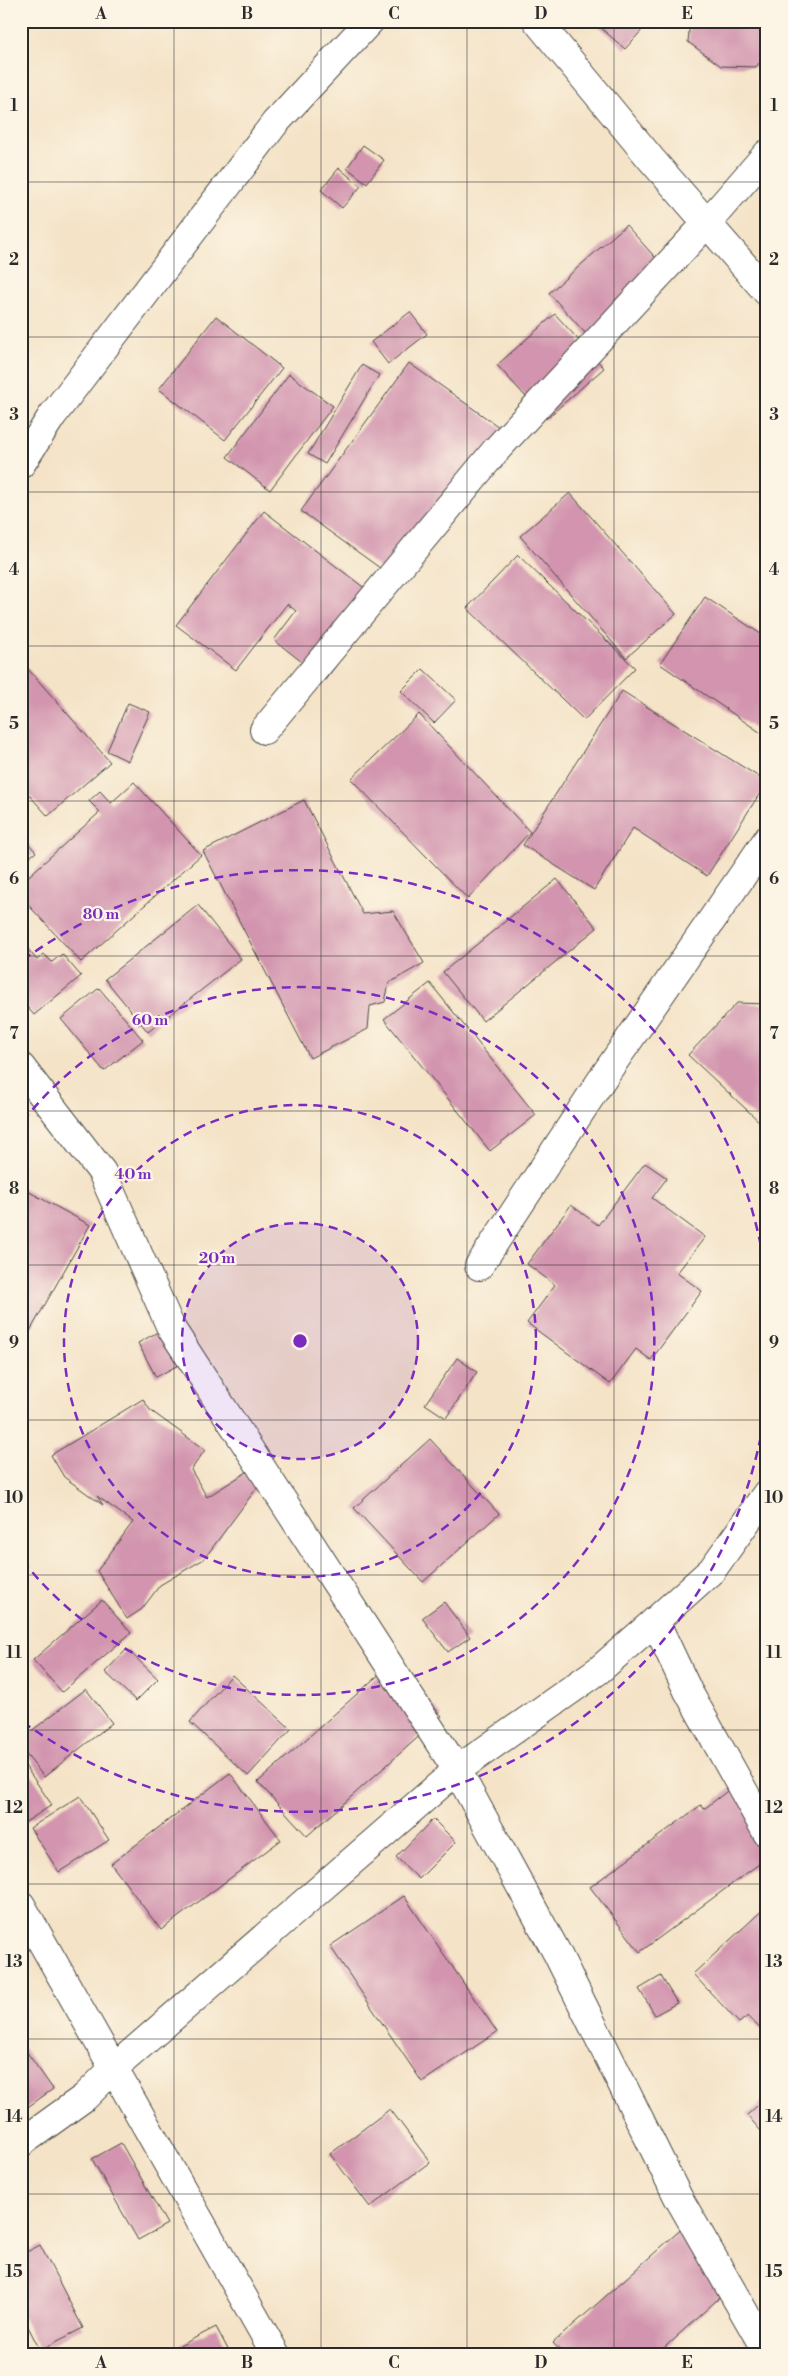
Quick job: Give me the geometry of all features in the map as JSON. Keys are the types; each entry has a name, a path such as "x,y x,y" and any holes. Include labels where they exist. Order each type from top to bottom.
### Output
{"street":[{"path":"21,464 52,416 275,123 370,21"},
{"path":"537,21 767,292"},
{"path":"264,730 496,450 707,223 767,154"},
{"path":"479,1266 606,1073 767,840"},
{"path":"21,1066 102,1172 171,1328 457,1770 557,1953 678,2197 767,2352"},
{"path":"21,2143 85,2098 113,2069 457,1770 599,1670 712,1570 767,1493"},
{"path":"655,1621 688,1691 767,1833"},
{"path":"21,1905 276,2355"}],"building":[{"path":"593,21 632,21 642,30 625,49"},
{"path":"690,21 767,21 767,54 756,67 721,66 688,42"},
{"path":"363,145 384,160 367,183 347,168"},
{"path":"339,168 361,186 342,208 321,190"},
{"path":"626,225 672,276 595,344 549,293"},
{"path":"410,312 427,334 388,364 371,342"},
{"path":"555,314 604,368 546,419 497,365"},
{"path":"216,316 282,368 225,440 159,389"},
{"path":"409,363 506,432 391,576 301,511"},
{"path":"362,365 379,375 325,464 308,454"},
{"path":"289,374 333,406 270,490 227,457"},
{"path":"570,493 676,614 626,658 520,536"},
{"path":"264,511 384,603 325,680 274,640 296,611 287,604 236,670 176,625"},
{"path":"518,555 635,668 584,720 467,608"},
{"path":"705,597 767,638 767,737 660,664"},
{"path":"21,661 110,762 48,816 21,786"},
{"path":"423,669 456,700 434,723 401,691"},
{"path":"622,691 767,782 707,876 633,828 594,890 523,845"},
{"path":"128,703 150,712 128,761 107,751"},
{"path":"419,714 530,832 468,899 351,779"},
{"path":"134,782 201,855 81,962 21,897 21,883 100,812 89,801 100,791 111,803"},
{"path":"304,800 363,914 393,911 424,963 389,983 385,1002 370,1006 368,1029 310,1058 203,851"},
{"path":"21,835 36,852 21,864"},
{"path":"557,879 597,928 483,1021 443,972"},
{"path":"198,905 241,959 148,1032 105,979"},
{"path":"21,941 37,960 44,954 52,962 62,954 81,976 34,1015 21,1000"},
{"path":"430,983 536,1115 490,1151 384,1019"},
{"path":"99,988 143,1040 104,1071 61,1019"},
{"path":"737,1003 767,1004 767,1117 761,1123 688,1055"},
{"path":"645,1163 667,1178 652,1198 705,1237 677,1273 702,1291 651,1360 636,1349 610,1384 527,1323 555,1285 527,1264 571,1205 598,1225"},
{"path":"22,1188 90,1225 21,1347 21,1190"},
{"path":"167,1327 186,1361 156,1377 138,1343"},
{"path":"457,1358 477,1372 446,1418 425,1404"},
{"path":"143,1399 150,1410 205,1450 191,1470 207,1497 250,1470 259,1485 204,1559 160,1585 142,1609 127,1619 97,1571 133,1522 97,1496 103,1505 64,1477 51,1455"},
{"path":"430,1439 499,1514 423,1582 354,1508"},
{"path":"102,1600 131,1633 62,1692 33,1660"},
{"path":"444,1602 470,1637 448,1652 422,1618"},
{"path":"127,1649 158,1679 136,1701 105,1672"},
{"path":"393,1662 442,1716 307,1836 258,1782"},
{"path":"232,1675 291,1729 248,1776 190,1722"},
{"path":"86,1689 112,1723 44,1777 21,1748 21,1739"},
{"path":"21,1760 52,1805 21,1825"},
{"path":"230,1773 281,1840 161,1930 111,1864"},
{"path":"735,1785 767,1826 767,1858 640,1952 590,1887 701,1805 704,1809"},
{"path":"80,1796 109,1840 59,1872 30,1828"},
{"path":"433,1819 456,1842 419,1879 396,1857"},
{"path":"404,1896 497,2032 422,2082 330,1946"},
{"path":"767,1906 767,2036 748,2016 739,2023 693,1974"},
{"path":"661,1976 677,2003 655,2015 639,1989"},
{"path":"21,2044 53,2089 21,2112"},
{"path":"767,2097 767,2138 747,2115"},
{"path":"390,2109 430,2162 370,2207 330,2154"},
{"path":"121,2143 167,2224 138,2240 92,2159"},
{"path":"686,2225 738,2281 656,2355 564,2355 553,2343"},
{"path":"40,2245 83,2328 40,2350 21,2313 21,2255"},
{"path":"216,2327 231,2355 162,2355"}]}
